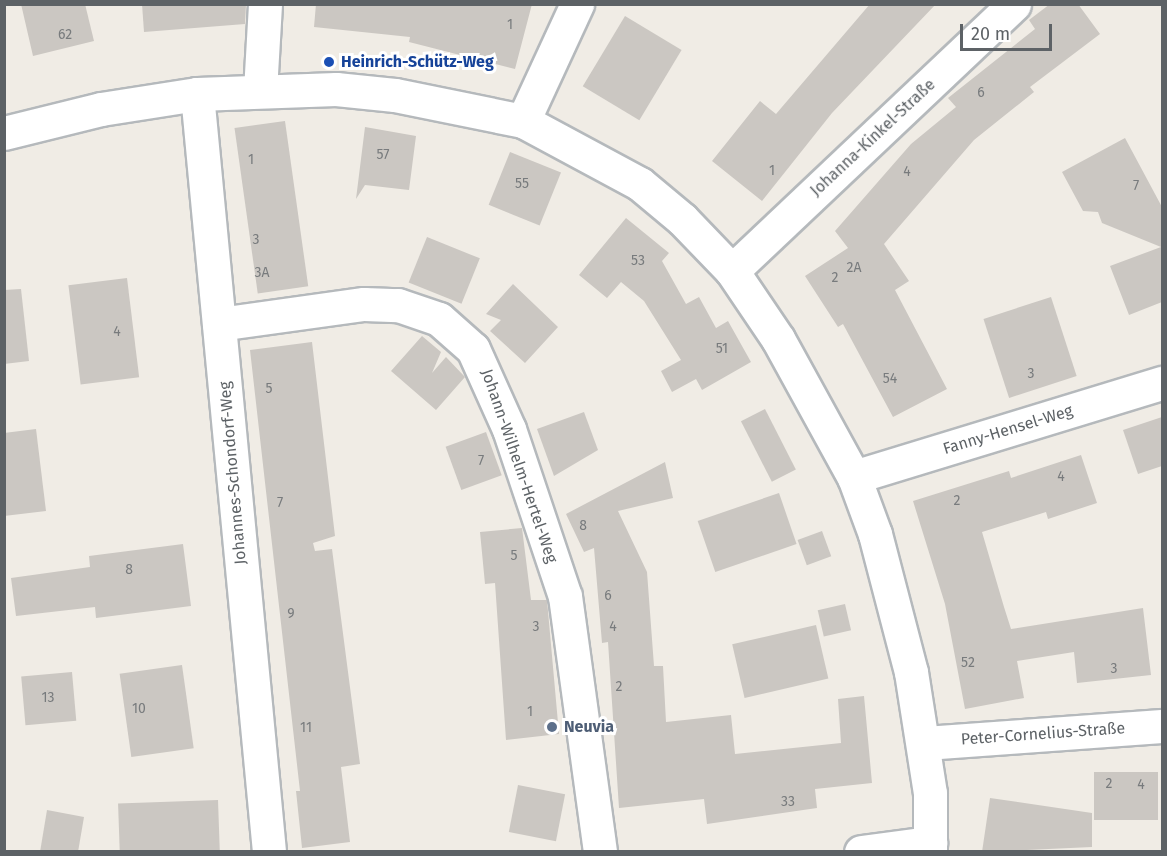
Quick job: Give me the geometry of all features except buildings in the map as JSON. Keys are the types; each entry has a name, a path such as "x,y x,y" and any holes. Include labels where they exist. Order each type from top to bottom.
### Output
{"street":[{"path":"260,90 265,4"},
{"path":"523,121 577,4"},
{"name":"Johanna-Kinkel-Straße","path":"732,271 1014,4"},
{"path":"4,133 101,109 197,94 336,89 395,94 523,121 640,184 682,219 732,271 784,349 854,477 895,602 924,743 930,847 861,852"},
{"name":"Johannes-Schondorf-Weg","path":"197,94 269,852"},
{"name":"Johann-Wilhelm-Hertel-Weg","path":"219,324 389,304 438,319 473,349 509,429 565,596 600,852"},
{"name":"Fanny-Hensel-Weg","path":"854,477 1162,383"},
{"name":"Peter-Cornelius-Straße","path":"924,743 1162,726"}],"place":[{"name":"Heinrich-Schütz-Weg","path":"329,62"},
{"name":"Neuvia","path":"552,727"}]}
